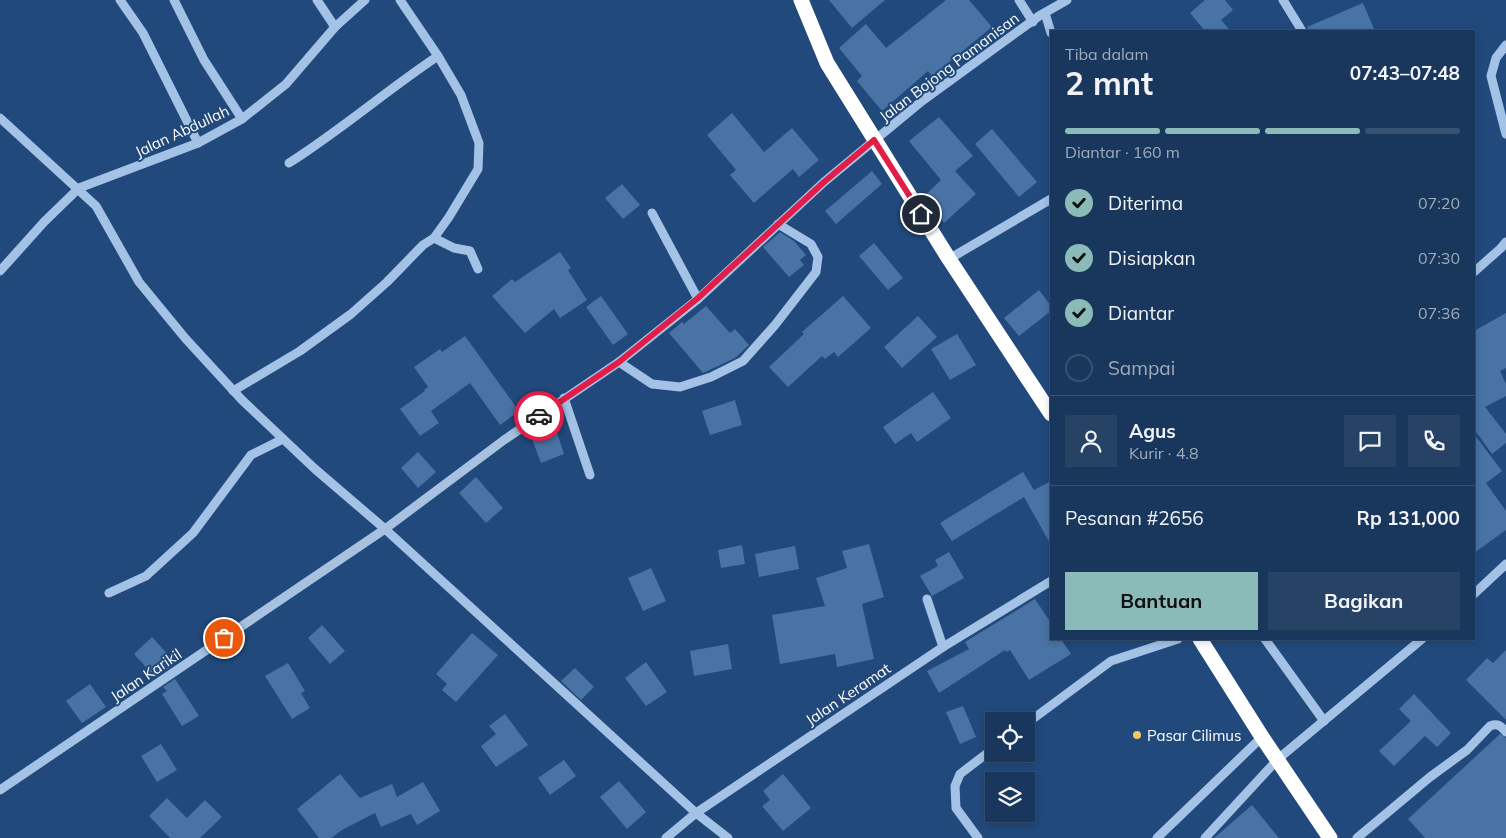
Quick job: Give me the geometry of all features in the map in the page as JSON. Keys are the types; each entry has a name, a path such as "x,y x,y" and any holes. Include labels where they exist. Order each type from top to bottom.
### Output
{"highway":[{"path":"802,0 827,62 949,258 1050,412"},
{"path":"1201,640 1262,737 1330,838"}],"street":[{"path":"120,0 143,33 198,142"},
{"path":"174,0 204,60 242,119"},
{"path":"317,0 335,27"},
{"name":"Jalan Abdullah","path":"0,271 44,222 79,188 198,142 242,119 286,84 335,27 365,0"},
{"path":"232,391 300,351 351,314 387,282 423,245 434,238 478,169 479,144 461,95 438,56 400,0"},
{"path":"1019,0 1033,22"},
{"name":"Jalan Bojong Pamanisan","path":"874,140 922,101 1045,13 1067,0"},
{"path":"1283,0 1301,30"},
{"path":"1045,13 1050,30"},
{"path":"1506,45 1496,58 1491,76 1506,134"},
{"path":"289,163 321,142 404,78 438,56"},
{"path":"0,118 79,188 96,206 139,282 232,391 696,813 728,838"},
{"name":"Jalan Karikil","path":"0,790 385,529 564,398 619,362 698,298 824,182 874,140"},
{"path":"949,258 1050,200"},
{"path":"652,213 698,298"},
{"path":"619,362 652,384 680,387 711,378 743,361 775,325 816,272 818,257 811,244 778,224"},
{"path":"434,238 454,248 470,250 478,269"},
{"path":"1475,271 1506,242"},
{"path":"564,398 590,475"},
{"path":"109,593 146,576 193,533 251,455 283,439"},
{"path":"1475,593 1506,564"},
{"name":"Jalan Keramat","path":"666,838 696,813 943,647 1050,583"},
{"path":"927,599 943,647"},
{"path":"1035,717 1111,661 1175,640"},
{"path":"1266,640 1324,721"},
{"path":"1205,838 1278,759 1421,640"},
{"path":"1357,838 1430,777 1467,750 1490,726 1496,724 1506,732"},
{"path":"1157,838 1262,737"},
{"path":"978,838 956,808 955,786 960,774 985,755"}],"building":[{"path":"829,0 885,0 852,28"},
{"path":"946,0 969,0 992,27 932,76 928,71 882,111 857,81 862,76 839,48 866,24 886,48"},
{"path":"1205,0 1225,0 1233,10 1221,20 1230,30 1204,30 1190,13"},
{"path":"1363,3 1375,30 1308,30 1307,27"},
{"path":"732,113 764,152 792,128 819,160 799,177 793,169 754,203 730,175 736,170 707,135"},
{"path":"939,117 973,156 955,171 976,194 944,223 922,198 941,180 909,141"},
{"path":"992,129 1037,182 1019,197 975,144"},
{"path":"872,171 882,184 836,224 825,211"},
{"path":"622,184 640,205 623,219 605,198"},
{"path":"780,232 794,241 806,255 800,260 804,265 789,277 763,247"},
{"path":"874,243 903,278 888,290 859,256"},
{"path":"560,252 571,268 568,270 587,300 560,318 554,309 525,333 492,296 512,279 515,282"},
{"path":"1039,290 1050,305 1050,312 1019,336 1004,318"},
{"path":"601,296 628,334 613,345 586,307"},
{"path":"843,296 871,328 838,357 834,352 825,359 822,356 788,387 769,367 804,334 802,332"},
{"path":"706,306 730,333 735,329 749,345 735,358 703,373 669,333 682,322 684,324"},
{"path":"1506,313 1506,368 1500,371 1506,384 1506,396 1485,407 1506,434 1506,443 1492,454 1475,430 1475,330"},
{"path":"918,316 937,337 902,368 884,347"},
{"path":"957,334 976,365 950,380 931,349"},
{"path":"465,336 519,411 500,425 470,383 431,411 439,423 420,436 400,409 428,387 414,367 440,349 442,352"},
{"path":"933,392 951,418 917,442 911,433 895,444 883,427"},
{"path":"735,400 742,425 710,435 702,411"},
{"path":"553,421 564,454 541,463 529,431"},
{"path":"1475,435 1502,471 1486,483 1506,511 1506,530 1475,552"},
{"path":"418,452 436,472 418,488 401,468"},
{"path":"1023,472 1034,490 1050,482 1050,543 1024,497 952,541 940,523"},
{"path":"476,477 503,508 486,523 459,493"},
{"path":"869,544 884,597 862,604 874,659 837,667 835,654 780,664 772,615 825,606 816,578 847,568 842,551"},
{"path":"742,545 745,564 721,568 718,550"},
{"path":"795,546 799,569 759,577 755,554"},
{"path":"949,552 964,578 932,596 920,576 938,566 935,560"},
{"path":"651,568 666,601 643,611 628,578"},
{"path":"1035,599 1050,622 1050,640 1062,640 1071,654 1029,680 1010,650 1006,652 1005,650 939,693 927,671 969,649 965,642"},
{"path":"322,625 345,651 330,664 308,638"},
{"path":"472,633 498,655 456,702 442,690 447,684 436,674"},
{"path":"152,637 173,660 167,665 169,668 155,677 134,654"},
{"path":"728,644 732,669 694,676 690,651"},
{"path":"1506,650 1506,720 1466,680 1487,658 1493,663"},
{"path":"646,662 667,692 646,706 625,678"},
{"path":"288,663 305,691 301,693 310,708 292,719 265,676"},
{"path":"575,668 594,687 581,700 561,681"},
{"path":"175,679 199,716 182,726 162,694 167,691 163,687"},
{"path":"90,684 106,707 82,723 66,701"},
{"path":"1414,694 1451,733 1437,747 1425,736 1394,766 1379,751 1411,721 1399,709"},
{"path":"963,706 976,737 960,744 946,712"},
{"path":"505,714 528,745 496,767 481,746 496,734 489,726"},
{"path":"1500,734 1506,738 1506,838 1425,838 1408,819"},
{"path":"161,744 177,770 157,782 141,756"},
{"path":"564,760 576,776 550,795 538,778"},
{"path":"340,774 360,798 392,784 397,797 423,782 440,811 417,825 411,814 381,827 375,813 342,830 331,838 319,838 297,809"},
{"path":"783,774 811,808 783,831 762,806 770,800 763,791"},
{"path":"619,781 646,812 627,829 600,797"},
{"path":"167,798 187,818 205,800 222,817 200,838 170,838 149,816"},
{"path":"1252,805 1279,838 1214,838"}],"way so far":[{"path":"224,638 385,529 539,416"}],"place":[{"name":"Pasar Cilimus","path":"1137,735"}],"route":[{"path":"539,416 619,362 698,298 824,182 874,140 921,214"}]}
